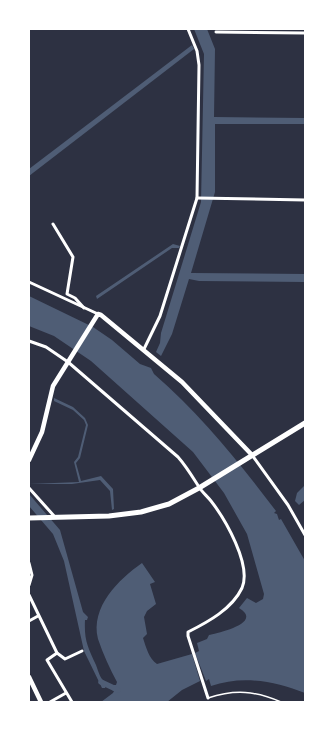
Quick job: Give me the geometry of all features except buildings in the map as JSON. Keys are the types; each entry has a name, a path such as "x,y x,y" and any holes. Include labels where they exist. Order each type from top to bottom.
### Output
{"main road":[{"path":"29,460 42,432 53,386 97,315 101,315 144,349 205,404 252,455"},
{"path":"29,518 109,516 140,512 168,504 199,488 305,423"},
{"path":"29,677 41,702"}],"street":[{"path":"144,349 160,316 198,198 198,61 197,51 188,29"},
{"path":"216,32 305,33"},
{"path":"198,198 305,200"},
{"path":"53,224 73,256 67,294 75,298 84,308"},
{"path":"29,282 97,315"},
{"path":"29,341 46,347 68,362 178,456 191,473 199,488 211,502 237,546 242,561 244,578 243,586 230,604 211,619 188,632 208,698"},
{"path":"252,455 288,505 305,535"},
{"path":"29,488 54,517"},
{"path":"29,563 32,576 29,585"},
{"path":"29,595 57,653 65,659 82,652"},
{"path":"29,621 38,616"},
{"path":"57,653 46,660 72,702"},
{"path":"50,702 66,693"}],"lane":[{"path":"208,698 221,694 243,691 261,694 282,702"}],"water":[{"path":"194,29 207,29 215,49 214,117 305,118 305,124 215,124 215,192 191,273 305,274 305,282 199,281 189,279 172,334 161,356 156,352 160,343 161,333 201,202 204,54"},
{"path":"192,45 194,49 29,176 29,169"},
{"path":"173,244 180,246 179,248 172,248 97,299 96,296"},
{"path":"29,296 93,327 112,340 140,364 151,368 154,374 188,406 219,440 248,474 276,511 274,513 277,514 279,520 281,519 305,561 305,693 282,685 258,681 235,681 211,686 209,679 206,681 195,653 199,651 197,643 207,639 209,635 229,630 243,623 246,618 245,613 239,608 247,598 256,603 263,599 264,594 247,534 224,493 193,452 91,361 54,336 29,326"},
{"path":"54,398 73,407 85,418 88,425 80,458 76,463 81,481 101,476 113,489 114,509 112,510 110,491 100,480 72,484 29,484 79,482 74,462 78,457 86,425 84,420 73,410 54,401"},
{"path":"305,485 305,500 299,505 295,501 297,493"},
{"path":"29,494 60,530 83,612 88,617 87,620 85,620 87,644 100,676 107,684 105,688 102,688 84,651 64,561 53,534 29,506"},
{"path":"142,563 155,582 150,584 156,604 147,611 144,617 147,634 143,638 148,652 157,664 192,654 200,681 182,690 167,702 101,702 113,693 113,685 116,685 117,682 98,639 98,616 108,595 124,577"}],"waterway":[{"path":"101,682 118,690"}]}
